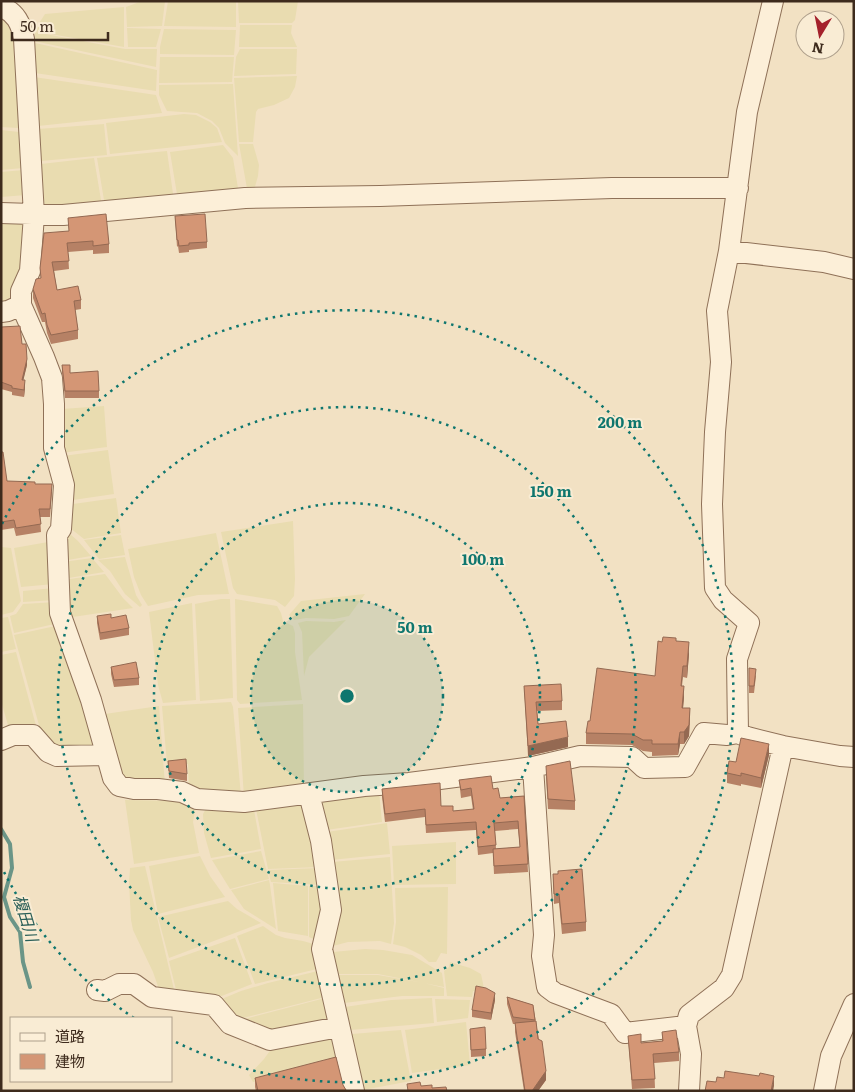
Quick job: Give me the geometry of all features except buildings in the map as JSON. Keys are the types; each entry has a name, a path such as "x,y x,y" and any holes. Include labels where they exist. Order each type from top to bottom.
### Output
{"street":[{"path":"738,733 737,659 749,623 723,600 715,588 712,542 715,441 721,362 717,311 729,251 747,112 773,1"},
{"path":"1,7 15,15 22,31 34,215 30,270 21,291 21,305 52,378 54,448 64,485 61,529 57,535 60,613 78,661 113,778 119,786 134,789 182,792 197,799 244,802 533,767 580,756 632,757 644,768 684,767 704,733 727,735 738,733 747,738 783,746 854,757"},
{"path":"1,214 62,215 245,198 380,196 612,188 738,188"},
{"path":"729,251 824,262 854,269"},
{"path":"1,312 21,305"},
{"path":"1,740 13,736 33,735 48,752 56,756 106,755"},
{"path":"689,1091 691,1054 686,1026 689,1015 724,988 732,976 783,746"},
{"path":"533,767 544,935 542,956 547,986 555,993 611,1014 625,1033 686,1026"},
{"path":"309,794 321,841 331,910 322,949 354,1091"},
{"path":"98,990 105,991 119,984 134,984 152,997 214,1005 230,1024 270,1040 339,1027"},
{"path":"824,1091 831,1056 854,1004"}],"shaded area":[{"path":"142,1 165,1 162,26 127,27 126,7"},
{"path":"168,1 236,1 236,27 164,26"},
{"path":"238,1 298,1 295,20 292,23 239,23"},
{"path":"124,7 124,47 34,31 45,14"},
{"path":"1,12 19,39 19,128 1,127"},
{"path":"240,25 292,25 291,33 297,47 239,47"},
{"path":"127,28 161,29 156,47 128,47"},
{"path":"164,29 236,30 234,55 160,54"},
{"path":"35,32 125,49 157,49 156,67 34,41"},
{"path":"35,43 157,70 156,91 35,73"},
{"path":"240,49 297,49 296,74 234,76 236,57"},
{"path":"160,57 234,57 232,82 159,83"},
{"path":"297,76 295,87 289,98 274,105 258,109 256,112 253,142 239,142 234,78"},
{"path":"34,77 156,95 162,113 38,126"},
{"path":"233,84 238,156 225,143 219,128 212,121 197,113 167,111 159,95 159,85"},
{"path":"184,114 196,115 210,122 217,128 222,142 110,154 106,123"},
{"path":"104,124 107,155 41,161 38,129"},
{"path":"1,130 19,132 23,168 1,170"},
{"path":"239,144 253,144 259,165 254,190 248,194"},
{"path":"223,145 233,158 239,194 178,200 170,152"},
{"path":"167,151 174,201 105,206 97,158"},
{"path":"94,158 102,206 45,210 41,164"},
{"path":"24,170 26,195 1,197 1,172"},
{"path":"1,221 26,224 24,269 14,303 1,308"},
{"path":"104,406 107,447 61,453 62,409"},
{"path":"108,450 114,494 73,500 63,456"},
{"path":"116,498 121,533 84,539 70,528 73,504"},
{"path":"293,521 294,596 285,607 275,600 237,594 233,588 221,532"},
{"path":"216,533 229,594 198,595 148,606 141,595 134,577 128,549"},
{"path":"67,534 70,534 78,541 91,556 62,561"},
{"path":"121,535 125,555 99,559 84,540"},
{"path":"48,542 54,584 21,587 14,548"},
{"path":"1,547 11,548 21,601 13,612 1,615"},
{"path":"125,557 136,595 142,605 140,607 125,594 110,571 98,560"},
{"path":"92,558 104,572 63,579 63,562"},
{"path":"105,574 133,608 66,618 63,580"},
{"path":"54,588 55,600 23,602 23,591"},
{"path":"365,594 349,616 334,619 306,618 294,620 289,615 301,601"},
{"path":"230,599 233,698 200,701 195,604"},
{"path":"235,599 277,606 283,621 293,626 302,700 240,704 237,700"},
{"path":"56,602 59,623 14,633 10,616 16,614 23,604"},
{"path":"192,603 196,700 163,703 158,685 149,612"},
{"path":"8,617 16,649 1,652 1,618"},
{"path":"346,620 309,657 304,676 302,632 298,623"},
{"path":"60,625 101,749 61,754 42,736 14,635"},
{"path":"16,652 38,733 10,732 1,701 1,655"},
{"path":"231,702 241,796 189,790 188,764 167,764 162,706"},
{"path":"303,704 304,789 244,797 238,708"},
{"path":"159,706 165,785 124,783 105,714"},
{"path":"379,791 382,822 326,830 319,800"},
{"path":"125,800 184,801 196,806 193,822 199,853 134,864"},
{"path":"304,802 319,867 268,869 256,809"},
{"path":"207,807 254,810 261,849 211,858 204,833 203,814"},
{"path":"387,823 390,854 331,860 327,832"},
{"path":"456,842 456,884 394,885 392,846"},
{"path":"261,851 269,879 230,889 212,860"},
{"path":"200,856 210,876 225,897 158,914 149,866"},
{"path":"390,857 394,923 391,944 380,941 348,942 333,946 332,862"},
{"path":"145,866 175,994 160,992 153,972 133,930 129,883 130,868"},
{"path":"319,868 322,885 271,882 268,870"},
{"path":"269,880 276,929 244,909 231,890"},
{"path":"273,883 308,886 308,936 278,931"},
{"path":"309,886 322,886 327,906 318,941 309,937"},
{"path":"448,887 447,954 441,953 436,962 429,962 421,955 405,947 393,944 396,922 395,888"},
{"path":"228,901 237,909 261,923 169,958 158,917"},
{"path":"263,926 276,935 317,945 321,968 255,984 237,936"},
{"path":"235,938 252,984 214,999 177,994 169,961"},
{"path":"365,949 412,955 442,973 444,987 378,974 337,974 333,952"},
{"path":"450,962 470,968 481,974 485,993 473,991 472,997 447,996 444,971 449,967"},
{"path":"322,970 329,996 235,1020 217,1001 268,983"},
{"path":"338,975 378,975 424,983 444,988 444,996 402,996 344,1003"},
{"path":"329,997 334,1021 269,1036 237,1021"},
{"path":"432,998 434,1023 350,1030 345,1007 391,1000"},
{"path":"435,999 470,1000 468,1018 437,1022"},
{"path":"466,1022 470,1065 412,1073 405,1030"},
{"path":"401,1030 411,1081 363,1090 352,1034"},
{"path":"335,1034 342,1062 253,1082 249,1075 272,1048"}],"waterway":[{"name":"榎田川","path":"1,829 10,844 12,868 4,897 10,917 20,932 23,962 30,987"}]}
